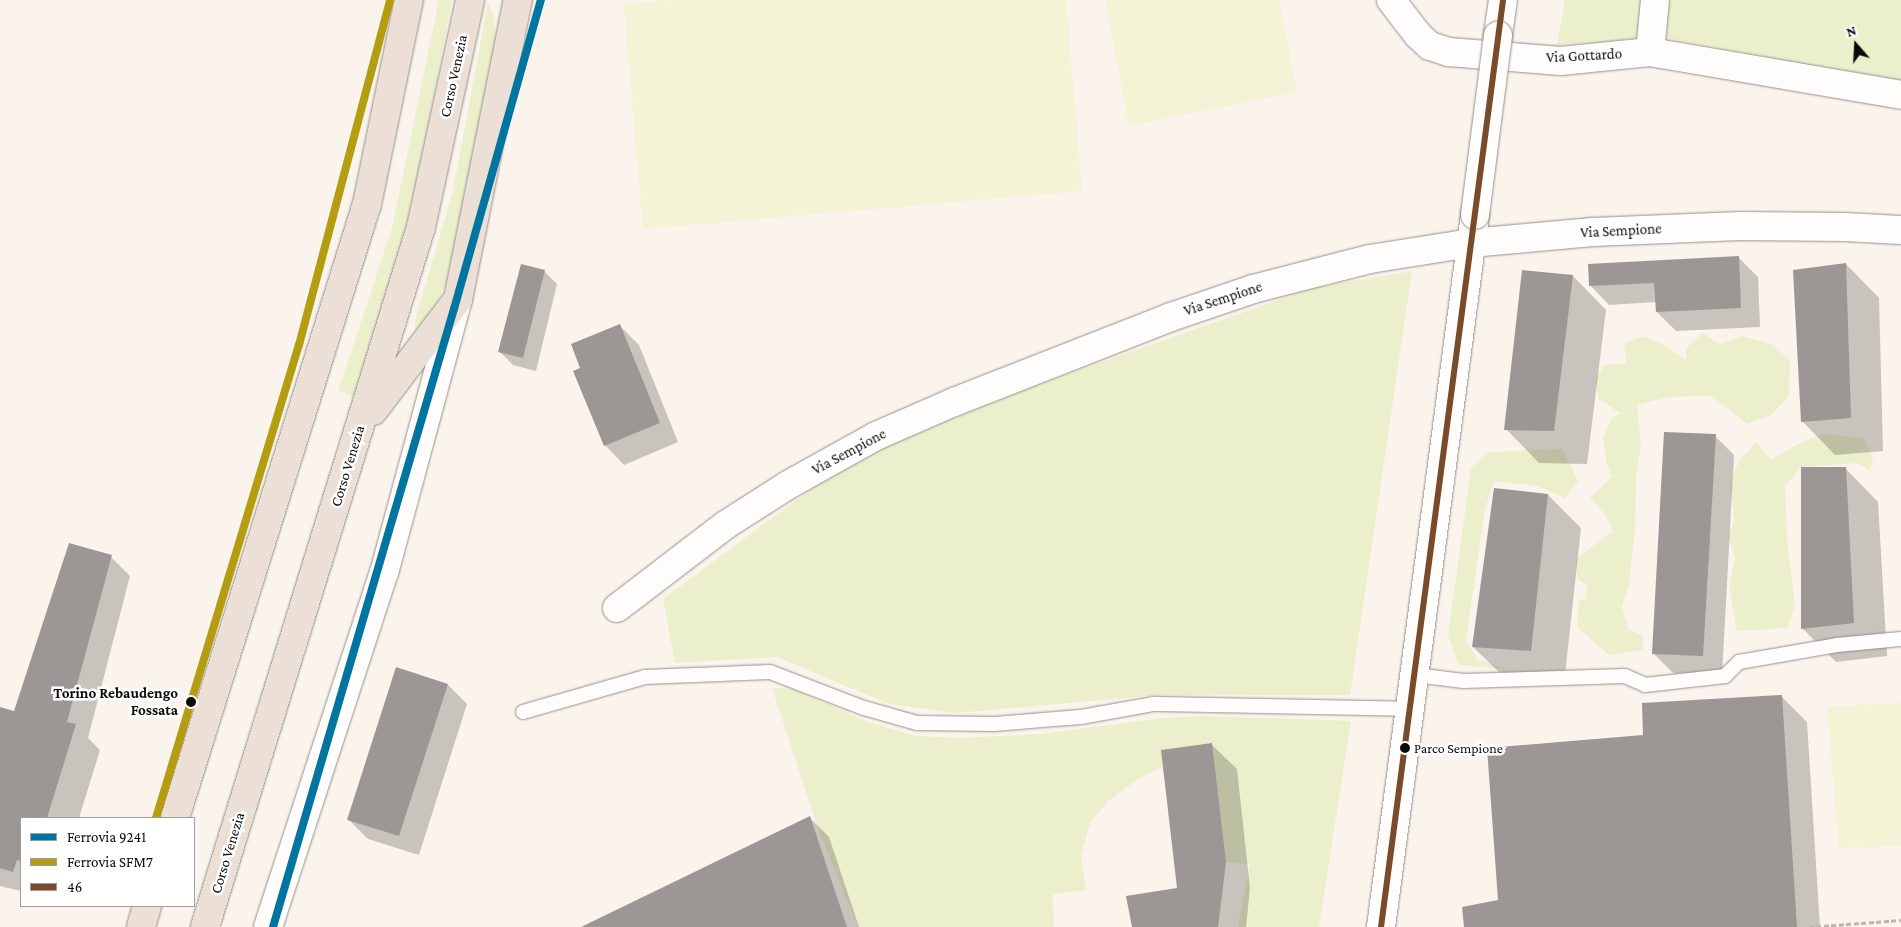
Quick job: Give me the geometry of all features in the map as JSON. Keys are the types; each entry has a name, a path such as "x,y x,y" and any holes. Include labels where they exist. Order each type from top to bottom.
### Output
{"main road":[{"path":"175,817 367,204 409,0"},
{"name":"Corso Venezia","path":"205,927 361,427 421,227 470,0"},
{"path":"505,0 512,28"},
{"path":"361,427 458,299 518,0"},
{"path":"140,927 147,907"}],"street":[{"name":"Via Gottardo","path":"1391,0 1418,35 1430,46 1449,52 1561,60 1650,52 1901,95"},
{"path":"1381,927 1503,0"},
{"path":"1650,52 1655,0"},
{"name":"Via Sempione","path":"617,608 727,524 788,485 876,436 954,402 1168,318 1253,288 1362,261 1471,243 1593,232 1712,227 1846,227 1901,230"},
{"path":"268,927 384,573 458,299"}],"lane":[{"path":"1415,675 1464,681 1625,676 1645,685 1725,676 1739,662 1837,645 1901,639"},
{"path":"523,712 645,677 770,672 864,708 917,723 994,724 1081,717 1154,704 1411,709"}],"path":[{"path":"1809,927 1901,920"}],"green space":[{"path":"439,0 452,0 420,169 405,232 354,396 338,391 392,228"},
{"path":"671,0 1066,0 1082,191 643,229 624,4"},
{"path":"1105,0 1279,0 1297,92 1129,126"},
{"path":"1565,0 1901,0 1901,82 1665,38 1557,45"},
{"path":"488,2 494,18 497,43 450,277 431,313 420,327 415,329 415,320 453,191"},
{"path":"1412,271 1350,695 1157,695 956,713 889,704 777,657 675,663 663,599 822,481 940,419 1313,288"},
{"path":"1703,333 1720,344 1742,336 1772,344 1790,361 1789,396 1771,415 1747,424 1711,396 1670,397 1637,405 1641,442 1636,478 1635,530 1629,585 1622,606 1628,628 1643,637 1643,650 1609,655 1577,627 1579,600 1586,599 1587,585 1577,579 1576,559 1613,531 1603,512 1590,498 1612,477 1607,465 1603,439 1612,418 1620,413 1599,399 1595,380 1604,365 1626,363 1624,344 1643,336 1661,343 1686,360 1686,348"},
{"path":"1823,434 1864,438 1873,459 1870,471 1858,463 1801,467 1785,486 1787,539 1795,605 1788,628 1737,631 1729,587 1735,557 1728,538 1734,520 1730,483 1739,461 1756,442 1771,460 1798,444"},
{"path":"1562,449 1578,481 1565,498 1538,486 1494,481 1485,509 1466,640 1478,660 1508,669 1459,665 1448,636 1471,468 1489,452"},
{"path":"772,688 793,689 868,722 916,736 960,738 1040,734 1163,718 1198,716 1351,721 1319,927 1238,927 1250,864 1226,862 1212,743 1161,750 1163,767 1138,779 1108,801 1090,823 1081,857 1086,890 1053,894 1054,927 858,927 820,834"},
{"path":"1901,703 1901,846 1839,848 1827,707"}],"building":[{"path":"1739,256 1741,308 1656,312 1654,283 1589,286 1588,264"},
{"path":"1846,263 1851,418 1801,422 1793,270"},
{"path":"521,264 545,270 523,358 498,352"},
{"path":"1522,270 1573,275 1554,431 1504,430"},
{"path":"620,324 660,423 604,446 573,371 580,368 571,344"},
{"path":"1664,432 1716,434 1703,656 1652,654"},
{"path":"1801,467 1846,467 1854,623 1801,629"},
{"path":"1494,488 1548,494 1531,651 1472,647"},
{"path":"69,543 112,555 67,722 76,724 47,817 20,817 20,861 17,860 13,872 0,868 0,707 14,711"},
{"path":"396,667 448,684 399,836 347,820"},
{"path":"1782,695 1797,927 1464,927 1462,907 1498,900 1487,748 1643,735 1642,703"},
{"path":"1212,743 1226,862 1218,927 1132,927 1126,896 1177,888 1161,750"},
{"path":"810,816 847,927 581,927"}],"rail line":[{"name":"SFM7","path":"156,817 299,345 390,0"},
{"name":"9241","path":"273,927 454,309 541,0"}],"transit line":[{"name":"46","path":"1381,927 1503,0"}],"place":[{"name":"Torino Rebaudengo Fossata","path":"191,702"},
{"name":"Parco Sempione","path":"1405,748"}]}
